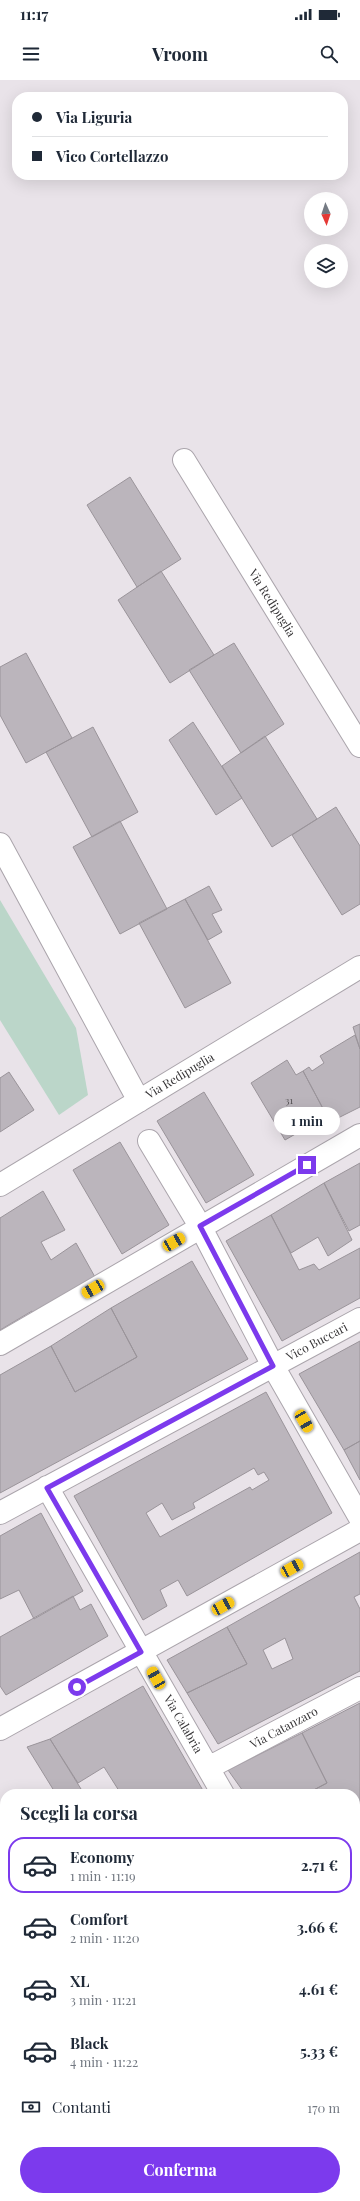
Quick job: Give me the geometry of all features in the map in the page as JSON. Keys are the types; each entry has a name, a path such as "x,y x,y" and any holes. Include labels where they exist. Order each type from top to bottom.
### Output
{"street":[{"name":"Via Redipuglia","path":"184,460 360,746"},
{"path":"0,844 139,1101"},
{"name":"Via Redipuglia","path":"0,1185 360,967"},
{"path":"0,1344 200,1226 360,1135"},
{"path":"149,1142 200,1226 273,1366 360,1518"},
{"name":"Vico Buccari","path":"0,1513 360,1319"},
{"name":"Via Calabria","path":"47,1488 220,1789"},
{"path":"0,1729 360,1530"},
{"name":"Via Catanzaro","path":"208,1768 360,1688"}],"green space":[{"path":"0,900 76,1028 88,1095 59,1115 0,1020"}],"building":[{"path":"130,477 181,559 137,587 87,505"},
{"path":"161,571 214,655 170,683 118,600"},
{"path":"234,643 284,724 241,753 189,670"},
{"path":"26,653 72,738 26,763 0,715 0,667"},
{"path":"193,722 242,798 216,815 169,740"},
{"path":"93,727 138,812 92,837 46,752"},
{"path":"265,736 317,819 272,847 222,766"},
{"path":"336,807 360,846 360,904 342,915 292,835"},
{"path":"120,821 167,909 120,934 73,847"},
{"path":"209,886 222,910 212,914 222,932 208,940 185,899"},
{"path":"185,899 231,983 185,1008 139,923"},
{"path":"360,1024 360,1049 353,1027"},
{"path":"355,1035 360,1049 360,1107 330,1122 303,1071 309,1067 312,1071 324,1063 320,1056"},
{"path":"287,1060 296,1075 303,1071 327,1116 285,1140 251,1083"},
{"path":"9,1072 34,1110 0,1132 0,1078"},
{"path":"204,1092 254,1175 206,1203 157,1121"},
{"path":"120,1142 169,1225 122,1254 73,1170"},
{"path":"360,1163 360,1225 349,1231 324,1183"},
{"path":"324,1183 352,1240 328,1256 318,1237 291,1253 271,1215"},
{"path":"43,1191 65,1230 41,1242 51,1260 76,1243 95,1277 33,1314 32,1311 0,1330 0,1218"},
{"path":"271,1215 299,1270 314,1264 319,1270 360,1248 360,1298 282,1341 226,1241"},
{"path":"192,1261 248,1359 0,1493 0,1375 51,1346 75,1392 137,1357 111,1308"},
{"path":"111,1308 137,1357 75,1392 51,1346"},
{"path":"360,1341 360,1441 344,1450 299,1374"},
{"path":"266,1392 332,1513 187,1596 178,1580 160,1590 167,1606 143,1620 74,1496","holes":["254,1468 258,1475 264,1472 269,1480 252,1490 250,1487 160,1537 146,1513 162,1503 172,1520 195,1508 193,1503"]},
{"path":"360,1441 360,1480 344,1450"},
{"path":"41,1513 83,1591 34,1619 19,1590 0,1599 0,1536"},
{"path":"360,1552 360,1594 354,1597 360,1609 360,1671 218,1744 187,1693 247,1664 227,1627","holes":["285,1638 293,1659 272,1669 263,1650"]},
{"path":"73,1596 80,1610 91,1604 108,1636 6,1695 0,1686 0,1637"},
{"path":"227,1627 247,1664 187,1693 167,1660"},
{"path":"143,1686 202,1789 118,1789 104,1767 78,1783 50,1739"},
{"path":"360,1703 360,1789 316,1789 327,1783 302,1733"},
{"path":"302,1733 327,1783 316,1789 241,1789 228,1770"},
{"path":"50,1739 81,1789 53,1789 27,1747"}],"route":[{"path":"77,1687 141,1652 47,1488 273,1366 200,1226 307,1165"}]}
